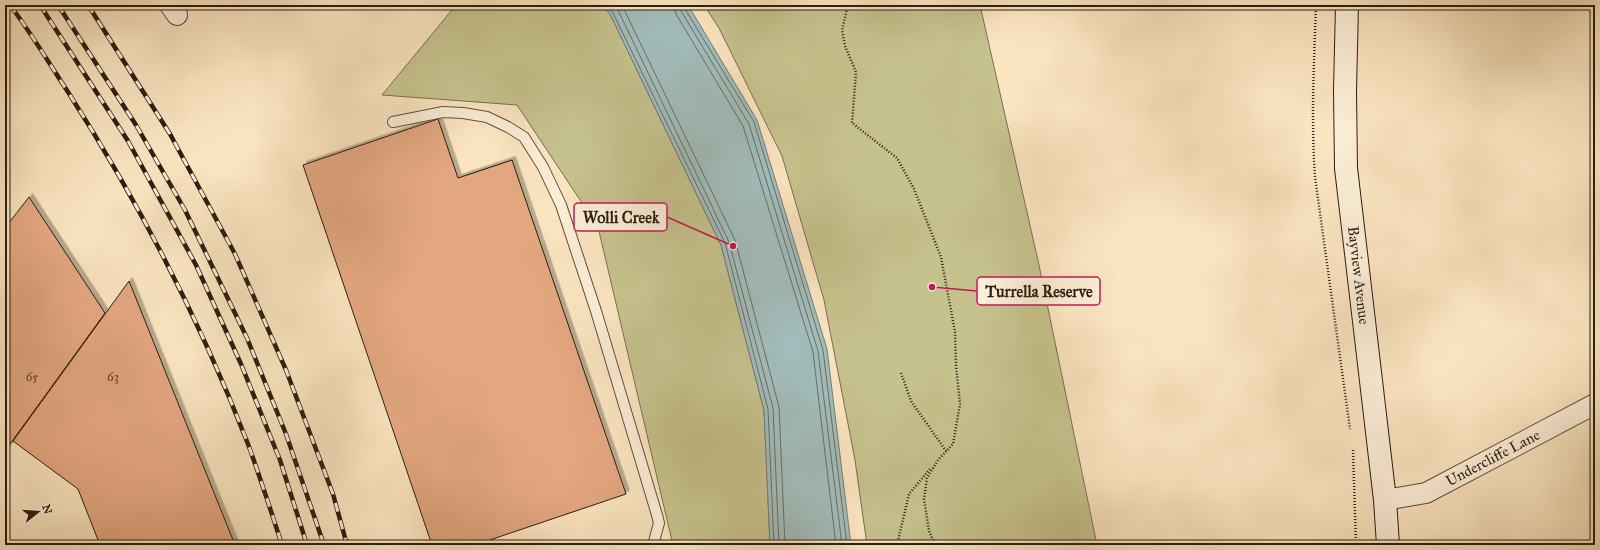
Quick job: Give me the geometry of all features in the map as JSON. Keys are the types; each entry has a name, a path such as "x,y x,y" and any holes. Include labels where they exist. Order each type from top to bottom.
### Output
{"main road":[{"name":"Bayview Avenue","path":"1347,5 1345,106 1346,168 1386,500 1388,545"}],"street":[{"name":"Undercliffe Lane","path":"1386,500 1426,493 1595,404"}],"lane":[{"path":"394,122 443,112 463,113 487,117 524,137 543,167 561,204 594,304 657,515 659,522 653,545"}],"path":[{"path":"848,5 842,30 845,46 856,72 852,123 897,158 914,190 941,257 955,332 956,365 960,404 953,444 909,494 897,545"},
{"path":"1316,5 1313,99 1315,177 1352,437"},
{"path":"901,373 911,401 946,451"},
{"path":"1353,444 1356,545"},
{"path":"935,545 929,531 924,499 927,478 938,460"}],"shaded area":[{"path":"456,5 602,5 610,14 721,245 764,410 770,545 673,545 598,227 517,105 382,95"},
{"path":"704,5 980,5 1039,265 1097,545 867,545 855,460 824,300 782,156 719,28"}],"water":[{"path":"602,5 688,5 757,120 827,349 851,545 770,545 764,410 721,245 610,14"}],"building":[{"path":"438,119 458,178 512,160 626,494 475,545 432,545 303,165"},
{"path":"29,197 105,313 5,451 5,228"},
{"path":"129,281 235,545 100,545 78,489 13,441"}],"railway":[{"path":"10,5 40,48 94,134 167,263 210,352 248,444 282,545"},
{"path":"40,5 128,141 196,265 241,364 280,460 307,545"},
{"path":"58,5 136,125 185,210 247,338 286,434 324,545"},
{"path":"88,5 170,134 235,254 286,370 333,494 347,545"}],"place":[{"name":"Wolli Creek","path":"733,246"},
{"name":"Turrella Reserve","path":"932,287"}]}
